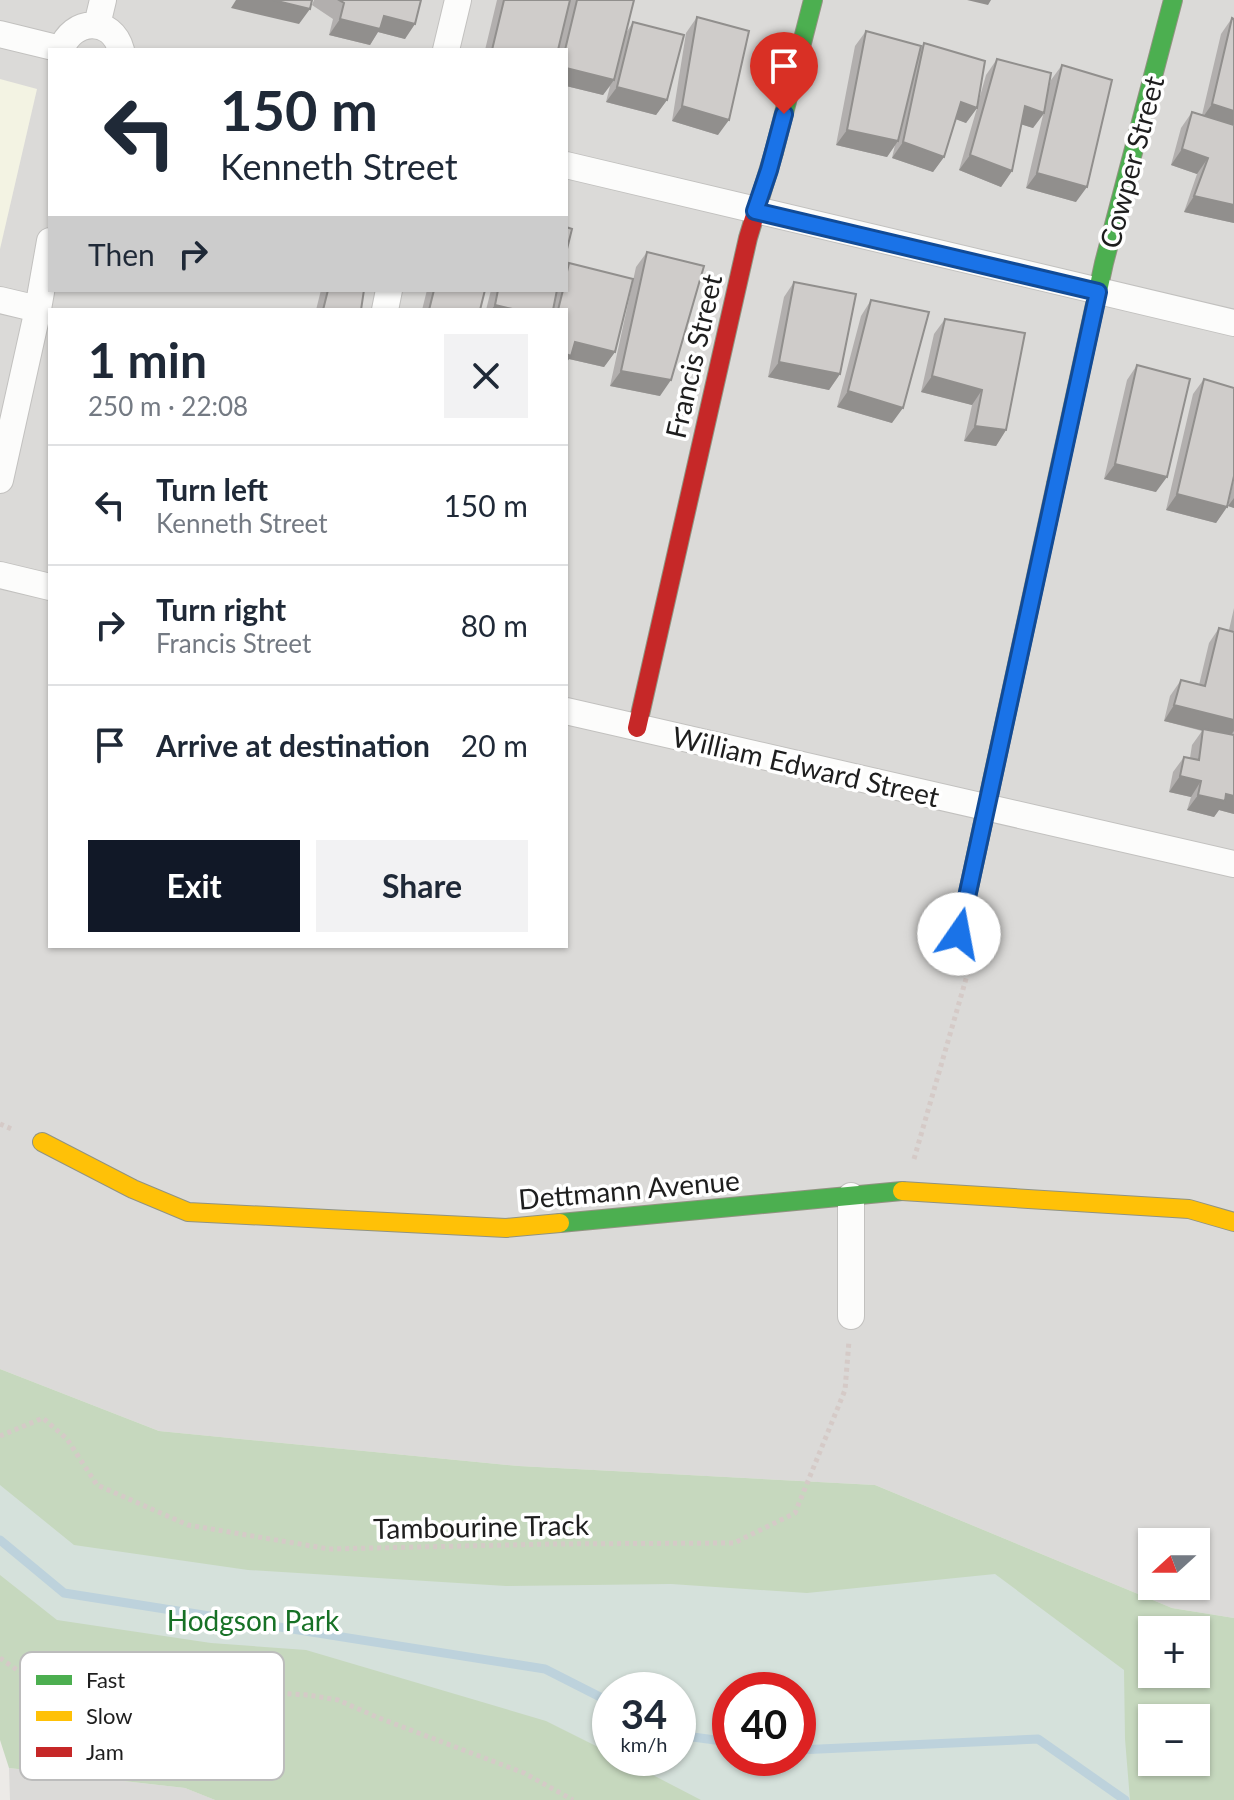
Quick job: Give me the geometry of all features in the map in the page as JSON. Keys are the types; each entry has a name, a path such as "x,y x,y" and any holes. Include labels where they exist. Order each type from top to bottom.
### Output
{"street":[{"path":"446,48 458,0"},
{"name":"Francis Street","path":"637,728 755,211 769,170 813,0"},
{"name":"Cowper Street","path":"959,934 1098,292 1173,0"},
{"path":"62,48 64,40 100,13 120,48"},
{"path":"0,34 53,48"},
{"path":"568,165 1234,323"},
{"path":"0,480 48,252"},
{"path":"0,300 38,309"},
{"path":"0,575 48,587"},
{"name":"William Edward Street","path":"568,711 1234,864"},
{"name":"Dettmann Avenue","path":"42,1142 133,1189 188,1212 506,1228 905,1191 1189,1209 1234,1222"},
{"path":"851,1196 851,1316"}],"path":[{"path":"905,1191 971,961"},
{"name":"Tambourine Track","path":"0,1436 43,1418 67,1439 97,1485 188,1525 329,1549 734,1543 795,1513 845,1390 851,1316"},
{"path":"0,1658 20,1672"},
{"path":"284,1694 338,1700 524,1773 573,1800"}],"shaded area":[{"path":"0,0 1234,0 1234,1618 1172,1608 1153,1600 1210,1600 1210,1528 1138,1528 1138,1594 875,1485 519,1466 159,1431 0,1369"},
{"path":"0,79 37,89 0,249"},
{"path":"9,1768 20,1769 20,1780 115,1780 185,1788 215,1800 10,1800"}],"green space":[{"name":"Hodgson Park","path":"0,1369 159,1431 519,1466 875,1485 1138,1594 1138,1600 1153,1600 1172,1608 1234,1618 1234,1800 215,1800 185,1788 115,1780 284,1780 284,1652 20,1652 20,1769 9,1768 0,1740"},
{"path":"0,1485 74,1545 248,1570 506,1586 671,1584 807,1593 995,1574 1124,1670 1130,1800 701,1800 655,1776 696,1776 696,1672 592,1672 592,1744 546,1721 306,1650 211,1643 57,1620 0,1575"}],"building":[{"path":"273,0 312,0 310,9"},
{"path":"339,0 421,0 415,24 384,16 380,29 340,19 344,3"},
{"path":"504,0 570,0 558,48 492,48"},
{"path":"577,0 634,0 614,80 568,68 568,48 565,48"},
{"path":"697,17 749,31 729,120 682,106"},
{"path":"1234,19 1234,111 1212,104"},
{"path":"633,22 684,35 667,100 617,87"},
{"path":"866,31 921,46 898,141 847,130"},
{"path":"924,43 985,61 977,108 961,102 944,157 903,142"},
{"path":"997,59 1051,73 1044,113 1025,106 1012,171 970,155"},
{"path":"1062,65 1112,80 1087,187 1037,173"},
{"path":"1192,112 1234,125 1234,205 1194,196 1208,158 1182,149"},
{"path":"647,252 704,266 671,380 621,371"},
{"path":"569,263 633,279 615,352 575,342 571,356 568,355 568,308 558,308 562,292 568,292"},
{"path":"794,282 856,294 840,374 779,362"},
{"path":"328,292 364,292 361,308 324,308"},
{"path":"434,292 484,292 480,308 430,308"},
{"path":"498,292 557,292 553,308 495,305"},
{"path":"871,300 929,312 903,408 848,391"},
{"path":"945,319 1025,333 1006,430 975,426 982,390 932,376"},
{"path":"1137,365 1190,379 1167,477 1115,464"},
{"path":"1204,379 1234,388 1234,476 1227,507 1177,494"},
{"path":"1219,628 1234,632 1234,720 1174,705 1181,680 1205,686"},
{"path":"1203,729 1234,735 1234,796 1226,794 1225,801 1198,795 1201,781 1180,776 1184,757 1199,760"}],"waterway":[{"path":"0,1540 64,1593 545,1669 592,1693"},
{"path":"696,1737 712,1740"},
{"path":"816,1749 1038,1739 1125,1800"}],"traffic: fast":[{"path":"774,152 813,0"},
{"path":"1056,484 1104,263 1173,0"},
{"path":"560,1223 902,1191"}],"traffic: slow":[{"path":"42,1142 133,1189 188,1212 506,1228 560,1223"},
{"path":"902,1191 1189,1209 1234,1222"}],"traffic: jam":[{"path":"637,728 748,238 774,152"},
{"path":"959,934 1056,484"}],"route":[{"path":"784,114 755,211 1098,292 959,934"}]}
